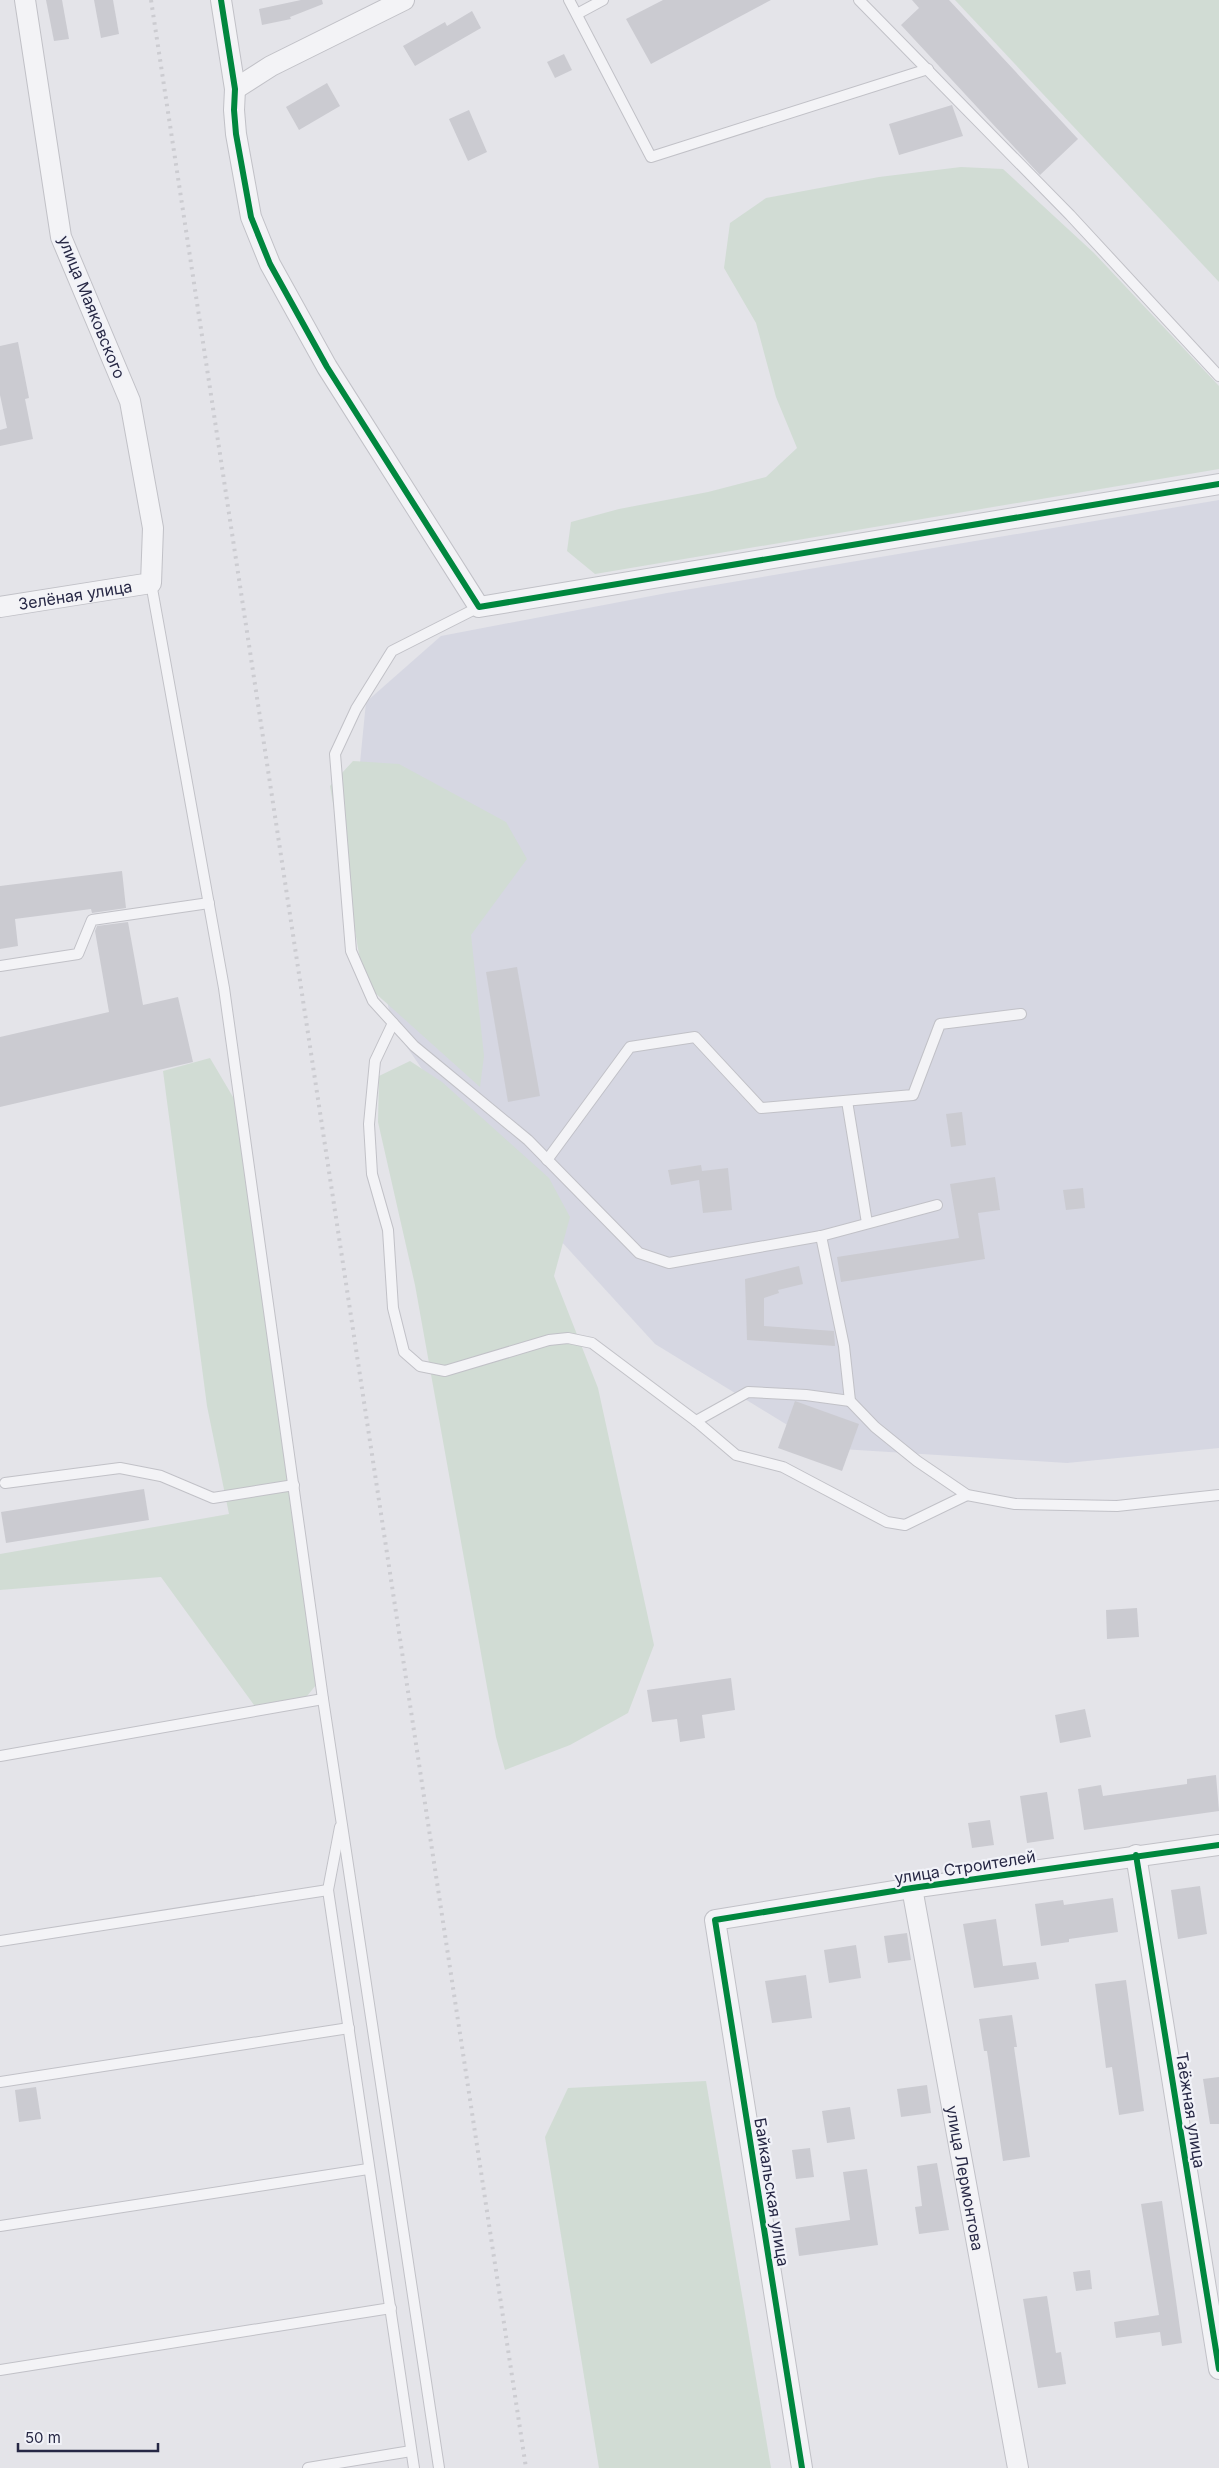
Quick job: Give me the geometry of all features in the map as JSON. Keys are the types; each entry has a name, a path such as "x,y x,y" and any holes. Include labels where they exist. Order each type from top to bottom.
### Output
{"street":[{"name":"улица Маяковского","path":"24,0 62,237 130,401 153,528 151,584"},
{"path":"220,0 235,89 236,134 251,217 270,264 327,367 479,607 1219,484"},
{"path":"235,89 271,66 404,0"},
{"name":"Зелёная улица","path":"0,607 151,584"},
{"name":"улица Строителей","path":"715,1920 912,1888 1136,1855 1219,1845"},
{"name":"Таёжная улица","path":"1136,1855 1219,2369"},
{"name":"улица Лермонтова","path":"912,1888 1018,2468"},
{"name":"Байкальская улица","path":"715,1920 802,2468"}],"lane":[{"path":"570,0 651,157 928,70"},
{"path":"577,14 603,0"},
{"path":"859,0 1070,215 1219,376"},
{"path":"151,584 209,904 242,1105 323,1699 440,2468"},
{"path":"479,607 392,651 356,709 335,754 351,951 373,1001 414,1046 528,1140 639,1253 668,1263 821,1236 937,1205"},
{"path":"0,966 78,954 92,920 209,904"},
{"path":"547,1160 630,1048 695,1037 761,1108 847,1101 913,1095 940,1024 1021,1014"},
{"path":"393,1023 375,1061 369,1124 372,1174 388,1230 394,1308 404,1352 420,1366 445,1371 549,1340 568,1338 592,1343 696,1421 736,1455 783,1467 887,1522 905,1525 967,1495"},
{"path":"847,1101 867,1224"},
{"path":"821,1236 844,1346 850,1401 875,1427 917,1461 967,1495 1015,1504 1117,1506 1219,1495"},
{"path":"696,1421 748,1392 806,1395 850,1401"},
{"path":"5,1483 120,1468 161,1476 213,1498 294,1485"},
{"path":"0,1756 323,1699"},
{"path":"342,1820 328,1890 414,2468"},
{"path":"0,1941 328,1890"},
{"path":"0,2082 349,2028"},
{"path":"0,2226 368,2169"},
{"path":"0,2370 391,2308"},
{"path":"308,2468 411,2451"}],"shaded area":[{"path":"955,0 1219,0 1219,282"},
{"path":"961,167 1003,169 1094,253 1219,386 1219,469 595,574 567,551 571,522 619,509 708,492 766,477 797,448 776,397 756,323 724,268 730,223 766,198 879,177"},
{"path":"1219,500 1219,1448 1067,1463 825,1448 655,1344 475,1147 392,1025 353,834 366,702 441,636 667,593"},
{"path":"353,761 399,764 506,822 527,859 471,935 484,1056 480,1087 364,983 330,786"},
{"path":"210,1058 243,1114 316,1685 299,1706 259,1712 161,1577 0,1590 0,1554 229,1514 207,1406 163,1071"},
{"path":"410,1061 442,1082 549,1178 570,1217 554,1276 598,1388 654,1645 628,1713 570,1745 505,1770 496,1737 415,1285 378,1122 379,1076"},
{"path":"706,2081 771,2468 599,2468 545,2137 568,2088"}],"building":[{"path":"46,0 62,0 69,39 54,41"},
{"path":"94,0 113,0 119,34 101,38"},
{"path":"301,0 322,0 323,4 290,17 291,19 262,25 259,9"},
{"path":"663,0 771,0 651,64 626,19"},
{"path":"912,0 949,0 1078,139 1040,175 901,25 919,8"},
{"path":"472,11 481,28 415,66 403,46 445,22 447,26"},
{"path":"564,54 572,70 555,78 547,62"},
{"path":"327,83 340,106 299,130 286,107"},
{"path":"952,105 963,136 899,155 889,124"},
{"path":"469,110 487,152 468,161 449,119"},
{"path":"18,342 29,398 25,399 33,439 0,446 0,430 7,428 0,395 0,346"},
{"path":"122,871 126,908 92,913 91,909 15,919 18,946 0,949 0,886"},
{"path":"128,922 143,1005 178,997 193,1062 0,1107 0,1037 109,1012 95,931 97,926"},
{"path":"517,967 540,1096 508,1102 486,972"},
{"path":"962,1112 966,1145 951,1147 946,1114"},
{"path":"701,1165 702,1171 728,1168 732,1210 703,1213 699,1180 671,1185 668,1170"},
{"path":"995,1177 1000,1210 978,1213 985,1259 841,1282 837,1257 959,1238 950,1184"},
{"path":"1083,1188 1085,1208 1066,1210 1063,1190"},
{"path":"799,1266 803,1284 778,1290 779,1293 764,1298 764,1326 834,1331 835,1346 747,1340 745,1279"},
{"path":"795,1401 859,1424 842,1471 778,1448"},
{"path":"144,1489 149,1520 6,1543 1,1512"},
{"path":"1137,1608 1139,1637 1107,1639 1106,1610"},
{"path":"731,1678 735,1710 702,1715 705,1738 680,1742 677,1719 652,1722 647,1690"},
{"path":"1085,1709 1091,1737 1060,1743 1055,1715"},
{"path":"1216,1775 1219,1811 1084,1830 1078,1789 1101,1785 1103,1796 1187,1784 1187,1779"},
{"path":"1047,1792 1054,1839 1027,1843 1020,1796"},
{"path":"990,1820 994,1845 972,1848 968,1823"},
{"path":"1200,1886 1207,1934 1178,1939 1171,1890"},
{"path":"1113,1898 1118,1932 1069,1939 1069,1942 1041,1946 1035,1904 1063,1900 1064,1905"},
{"path":"996,1919 1003,1966 1036,1962 1039,1979 974,1988 963,1924"},
{"path":"907,1933 911,1960 888,1963 884,1936"},
{"path":"856,1945 861,1978 829,1983 824,1950"},
{"path":"806,1975 812,2018 772,2023 765,1981"},
{"path":"1126,1980 1144,2111 1119,2115 1112,2067 1106,2068 1095,1984"},
{"path":"1012,2015 1017,2047 1014,2047 1030,2157 1003,2161 987,2051 984,2051 979,2019"},
{"path":"1219,2077 1219,2124 1210,2124 1203,2079"},
{"path":"927,2085 931,2113 901,2117 897,2089"},
{"path":"36,2087 41,2119 19,2122 15,2090"},
{"path":"850,2107 855,2139 827,2143 822,2111"},
{"path":"810,2148 814,2177 796,2179 792,2150"},
{"path":"937,2163 949,2230 919,2234 915,2207 922,2206 917,2166"},
{"path":"867,2169 878,2245 799,2256 795,2228 850,2220 843,2172"},
{"path":"1162,2201 1182,2343 1162,2346 1160,2332 1116,2338 1114,2322 1159,2315 1141,2204"},
{"path":"1090,2270 1092,2289 1076,2291 1073,2272"},
{"path":"1047,2296 1056,2353 1061,2352 1066,2384 1038,2388 1023,2299"}],"railway":[{"path":"151,0 526,2468"}],"cycle path":[{"path":"221,0 235,89 236,134 251,217 270,264 327,367 479,607 1219,484"},
{"path":"802,2468 715,1920 912,1888 1219,1845"},
{"path":"1136,1855 1219,2369"}]}
